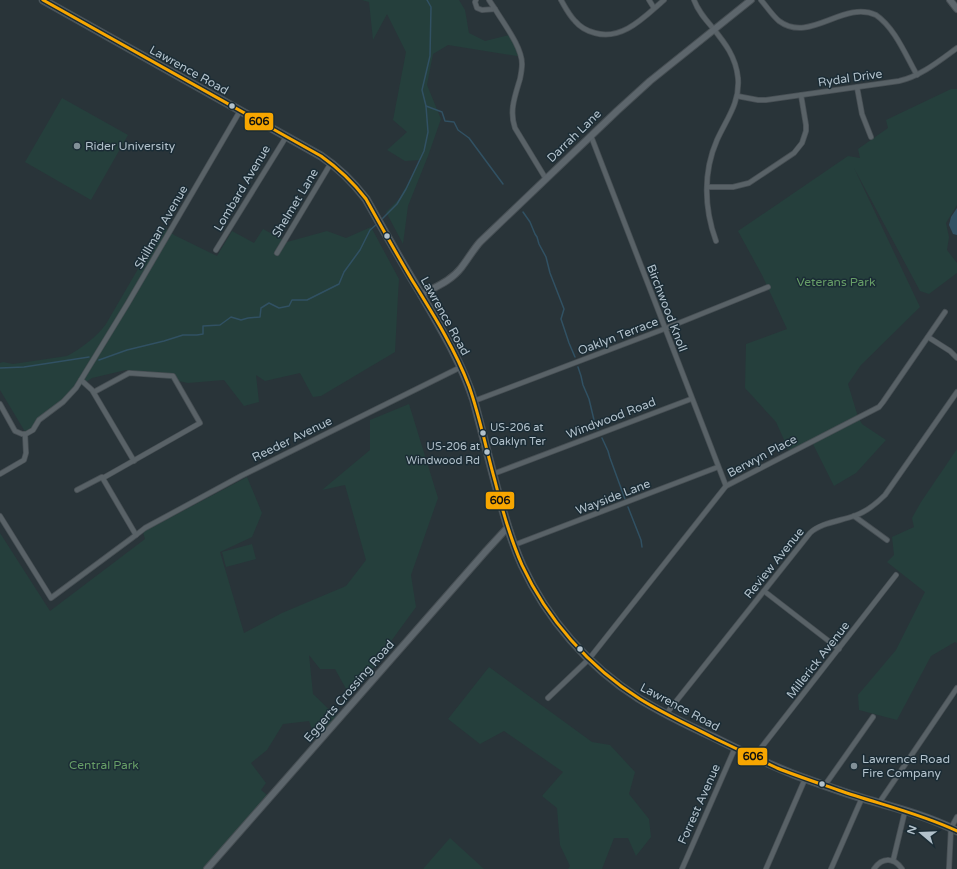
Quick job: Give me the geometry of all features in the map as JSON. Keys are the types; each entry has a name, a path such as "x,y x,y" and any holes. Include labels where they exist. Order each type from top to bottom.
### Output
{"main road":[{"name":"Lawrence Road","path":"43,0 331,163 359,189 422,295 461,367 469,385 508,527 524,569 544,605 567,636 589,659 619,685 637,697 666,714 754,757 787,772 905,811 954,830"}],"street":[{"path":"476,0 476,5 479,10 495,9"},
{"path":"489,0 522,57 522,70 512,110 513,123 546,179"},
{"path":"561,0 578,24 590,32 604,35 611,35 630,28 664,0"},
{"path":"649,0 654,8"},
{"path":"694,0 700,14 727,45 732,53 738,79 737,96 731,114 722,130 713,152 709,169 707,187 708,210 716,241"},
{"name":"Darrah Lane","path":"422,295 454,276 477,245 590,136 644,86 750,0"},
{"path":"761,0 778,20 783,24 794,27 806,26 848,9 859,8 872,12 878,16 896,37 916,75"},
{"path":"950,0 957,9"},
{"name":"Rydal Drive","path":"737,96 766,100 899,81 916,75 957,48"},
{"path":"857,87 862,114 871,137"},
{"path":"707,187 733,187 748,183 794,153 802,143 806,131 801,95"},
{"name":"Skillman Avenue","path":"25,434 30,433 39,420 70,396 81,380 128,303 240,111"},
{"name":"Birchwood Knoll","path":"590,136 726,486"},
{"name":"Lombard Avenue","path":"216,250 286,137"},
{"name":"Shelmet Lane","path":"277,253 331,163"},
{"name":"Oaklyn Terrace","path":"474,401 664,329 768,287"},
{"name":"Berwyn Place","path":"548,698 589,659 726,486 879,407 945,312"},
{"path":"928,337 950,351 957,358"},
{"name":"Reeder Avenue","path":"0,516 51,598 146,528 241,476 461,367"},
{"path":"77,490 102,477 103,478 200,423 173,376 129,373 94,392"},
{"path":"81,380 94,392 134,461"},
{"name":"Review Avenue","path":"666,714 814,530 818,527 854,516 871,507 885,495 957,392"},
{"name":"Windwood Road","path":"493,474 691,399"},
{"path":"0,404 15,431 25,434 26,453 24,460 0,474"},
{"name":"Wayside Lane","path":"514,545 718,467"},
{"path":"103,478 136,535"},
{"path":"854,516 887,540"},
{"name":"Eggerts Crossing Road","path":"207,869 508,527"},
{"name":"Millerick Avenue","path":"754,757 896,575"},
{"path":"764,591 839,649"},
{"path":"879,803 957,688"},
{"path":"825,785 872,717"},
{"name":"Forrest Avenue","path":"682,869 735,748"},
{"path":"766,869 805,778"},
{"path":"831,869 862,798"},
{"path":"893,861 905,811"},
{"path":"949,869 957,817"},
{"path":"874,869 877,864 885,860 893,861 900,865 902,869"}],"green space":[{"path":"362,0 459,0 465,10 469,33 485,41 509,35 523,57 448,45 433,54 427,85 441,119 408,206 403,244 386,212 399,199 421,160 405,161 387,150 407,132 393,120 406,52 387,14 373,40 369,2"},
{"name":"Veterans Park","path":"951,89 957,89 957,205 946,223 949,237 947,250 957,263 957,273 929,294 920,291 854,168 920,307 861,365 848,384 858,417 862,424 886,440 856,473 834,486 812,442 790,453 776,422 745,388 746,344 787,329 762,275 738,231 848,156 860,158 858,149 888,128 886,120"},
{"path":"62,98 128,135 91,200 25,162"},
{"path":"163,226 174,235 217,256 232,231 254,243 263,229 287,242 327,231 346,238 371,227 399,279 395,352 321,396 313,397 300,373 265,381 256,375 259,402 244,406 224,380 188,383 126,370 92,378 76,389 27,435 0,390 0,363 3,362 13,364 67,356 93,338 106,324"},
{"name":"Central Park","path":"409,404 438,498 411,575 416,607 389,644 379,661 350,696 335,669 320,669 309,655 313,694 340,720 318,746 309,721 283,724 267,750 251,763 266,783 261,790 272,799 211,869 0,869 0,533 50,611 145,539 143,532 247,477 262,513 252,537 220,552 244,633 282,613 346,586 366,560 345,485 322,490 370,450 370,420"},
{"path":"957,449 957,643 955,642 931,656 897,720 859,710 858,695 896,650 925,592 887,562 894,555 892,537 914,527 912,518 921,502"},
{"path":"252,544 256,559 226,567 222,552"},
{"path":"489,667 592,742 610,745 635,772 629,794 649,819 651,837 636,856 628,838 614,838 602,869 568,869 570,866 560,845 557,808 542,796 563,772 504,731 480,744 448,719"},
{"path":"450,838 484,869 423,869"}],"water":[{"path":"957,208 957,235 953,234 949,225 951,217"}],"waterway":[{"path":"381,220 397,204 406,189 424,151 428,132 426,106 422,90 430,56 431,7 427,0"},
{"path":"426,106 442,112 445,121 454,122 458,130 469,138 503,184"},
{"path":"523,212 530,222 546,257 550,273 564,309 561,319 575,357"},
{"path":"99,360 127,350 183,335 203,334 203,326 220,325 231,317 241,320 260,317 261,308 269,303 279,308 289,306 292,300 307,300 339,284 344,272 360,250 370,230 377,224"},
{"path":"0,368 24,367 89,357"},
{"path":"578,367 598,429"},
{"path":"602,438 625,499"},
{"path":"628,507 641,540 642,547"}],"transit line":[{"name":"606","path":"43,0 321,156 345,176 366,199 443,332 469,386 500,502 522,565 532,585 557,623 587,657 621,686 658,710 777,768 838,790 928,819 957,831"}],"place":[{"name":"Rider University","path":"77,146"},
{"name":"US-206 at Oaklyn Ter","path":"483,433"},
{"name":"US-206 at Windwood Rd","path":"487,452"},
{"name":"Lawrence Road Fire Company","path":"854,766"}]}
